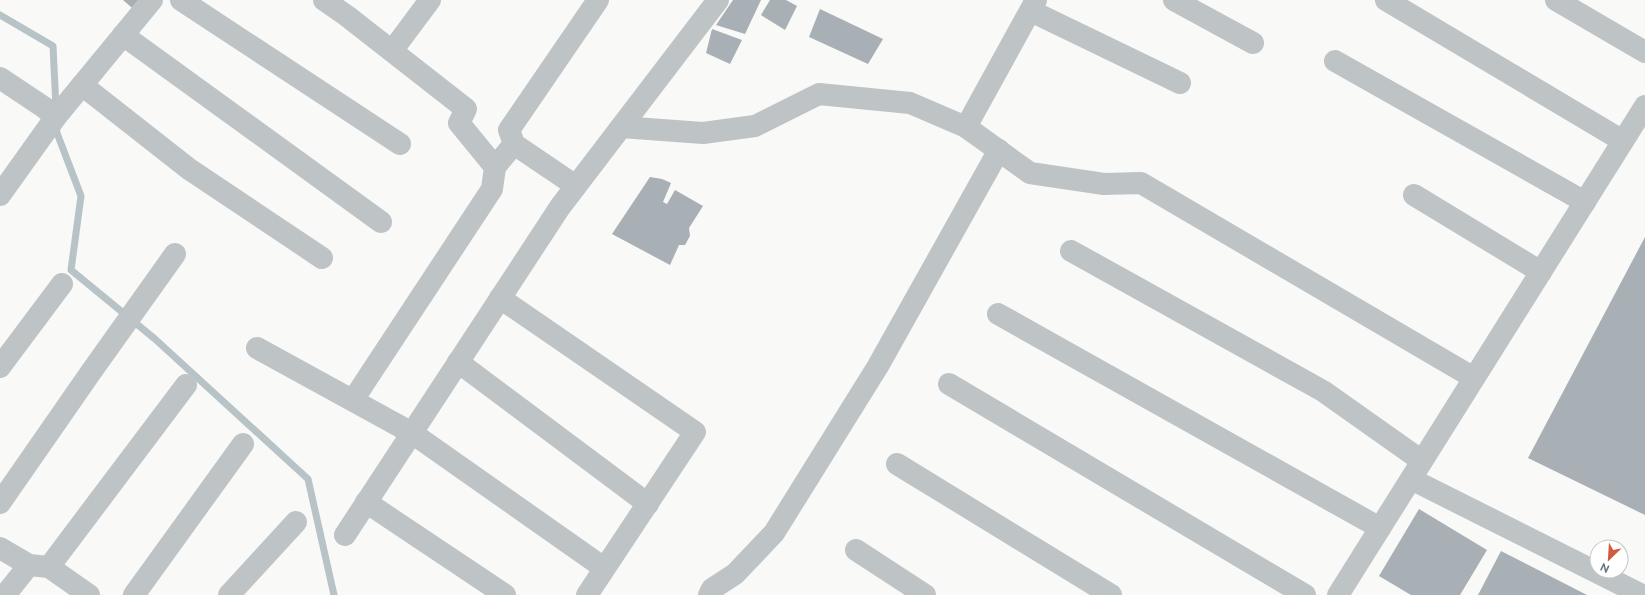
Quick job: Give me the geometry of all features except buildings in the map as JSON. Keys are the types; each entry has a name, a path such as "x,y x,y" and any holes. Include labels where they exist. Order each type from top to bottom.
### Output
{"street":[{"path":"2,186 59,113 152,0"},
{"path":"181,0 400,144"},
{"path":"324,0 347,16 466,110 459,123 495,167"},
{"path":"392,51 430,0"},
{"path":"576,186 514,144 509,130 598,0"},
{"path":"345,535 560,207 718,0"},
{"path":"1174,0 1253,43"},
{"path":"1386,0 1623,141"},
{"path":"1556,0 1645,52"},
{"path":"966,127 1033,6 1180,83"},
{"path":"123,35 381,222"},
{"path":"1335,61 1585,202"},
{"path":"0,78 45,108 59,113"},
{"path":"82,85 190,169 322,258"},
{"path":"621,127 703,133 755,126 818,94 910,103 966,127 1030,172 1104,184 1141,183 1474,378"},
{"path":"1338,595 1645,106"},
{"path":"353,400 492,189 495,167 514,144"},
{"path":"709,595 712,589 735,574 774,533 878,366 999,150"},
{"path":"1414,195 1541,272"},
{"path":"1071,251 1323,391 1416,470 1641,591"},
{"path":"0,503 175,254"},
{"path":"0,368 62,284"},
{"path":"500,298 695,432 586,595"},
{"path":"998,314 1380,528"},
{"path":"257,348 412,432 604,568"},
{"path":"458,362 648,504"},
{"path":"950,384 1305,595"},
{"path":"5,595 39,566 186,385"},
{"path":"134,595 243,444"},
{"path":"897,464 1111,595"},
{"path":"366,502 505,595"},
{"path":"229,595 296,522"},
{"path":"0,548 39,566 89,595"},
{"path":"856,550 896,587 925,595"}],"waterway":[{"path":"0,15 53,46 56,108"},
{"path":"56,124 57,133 81,196 71,270 155,339 308,479 334,595"}]}
